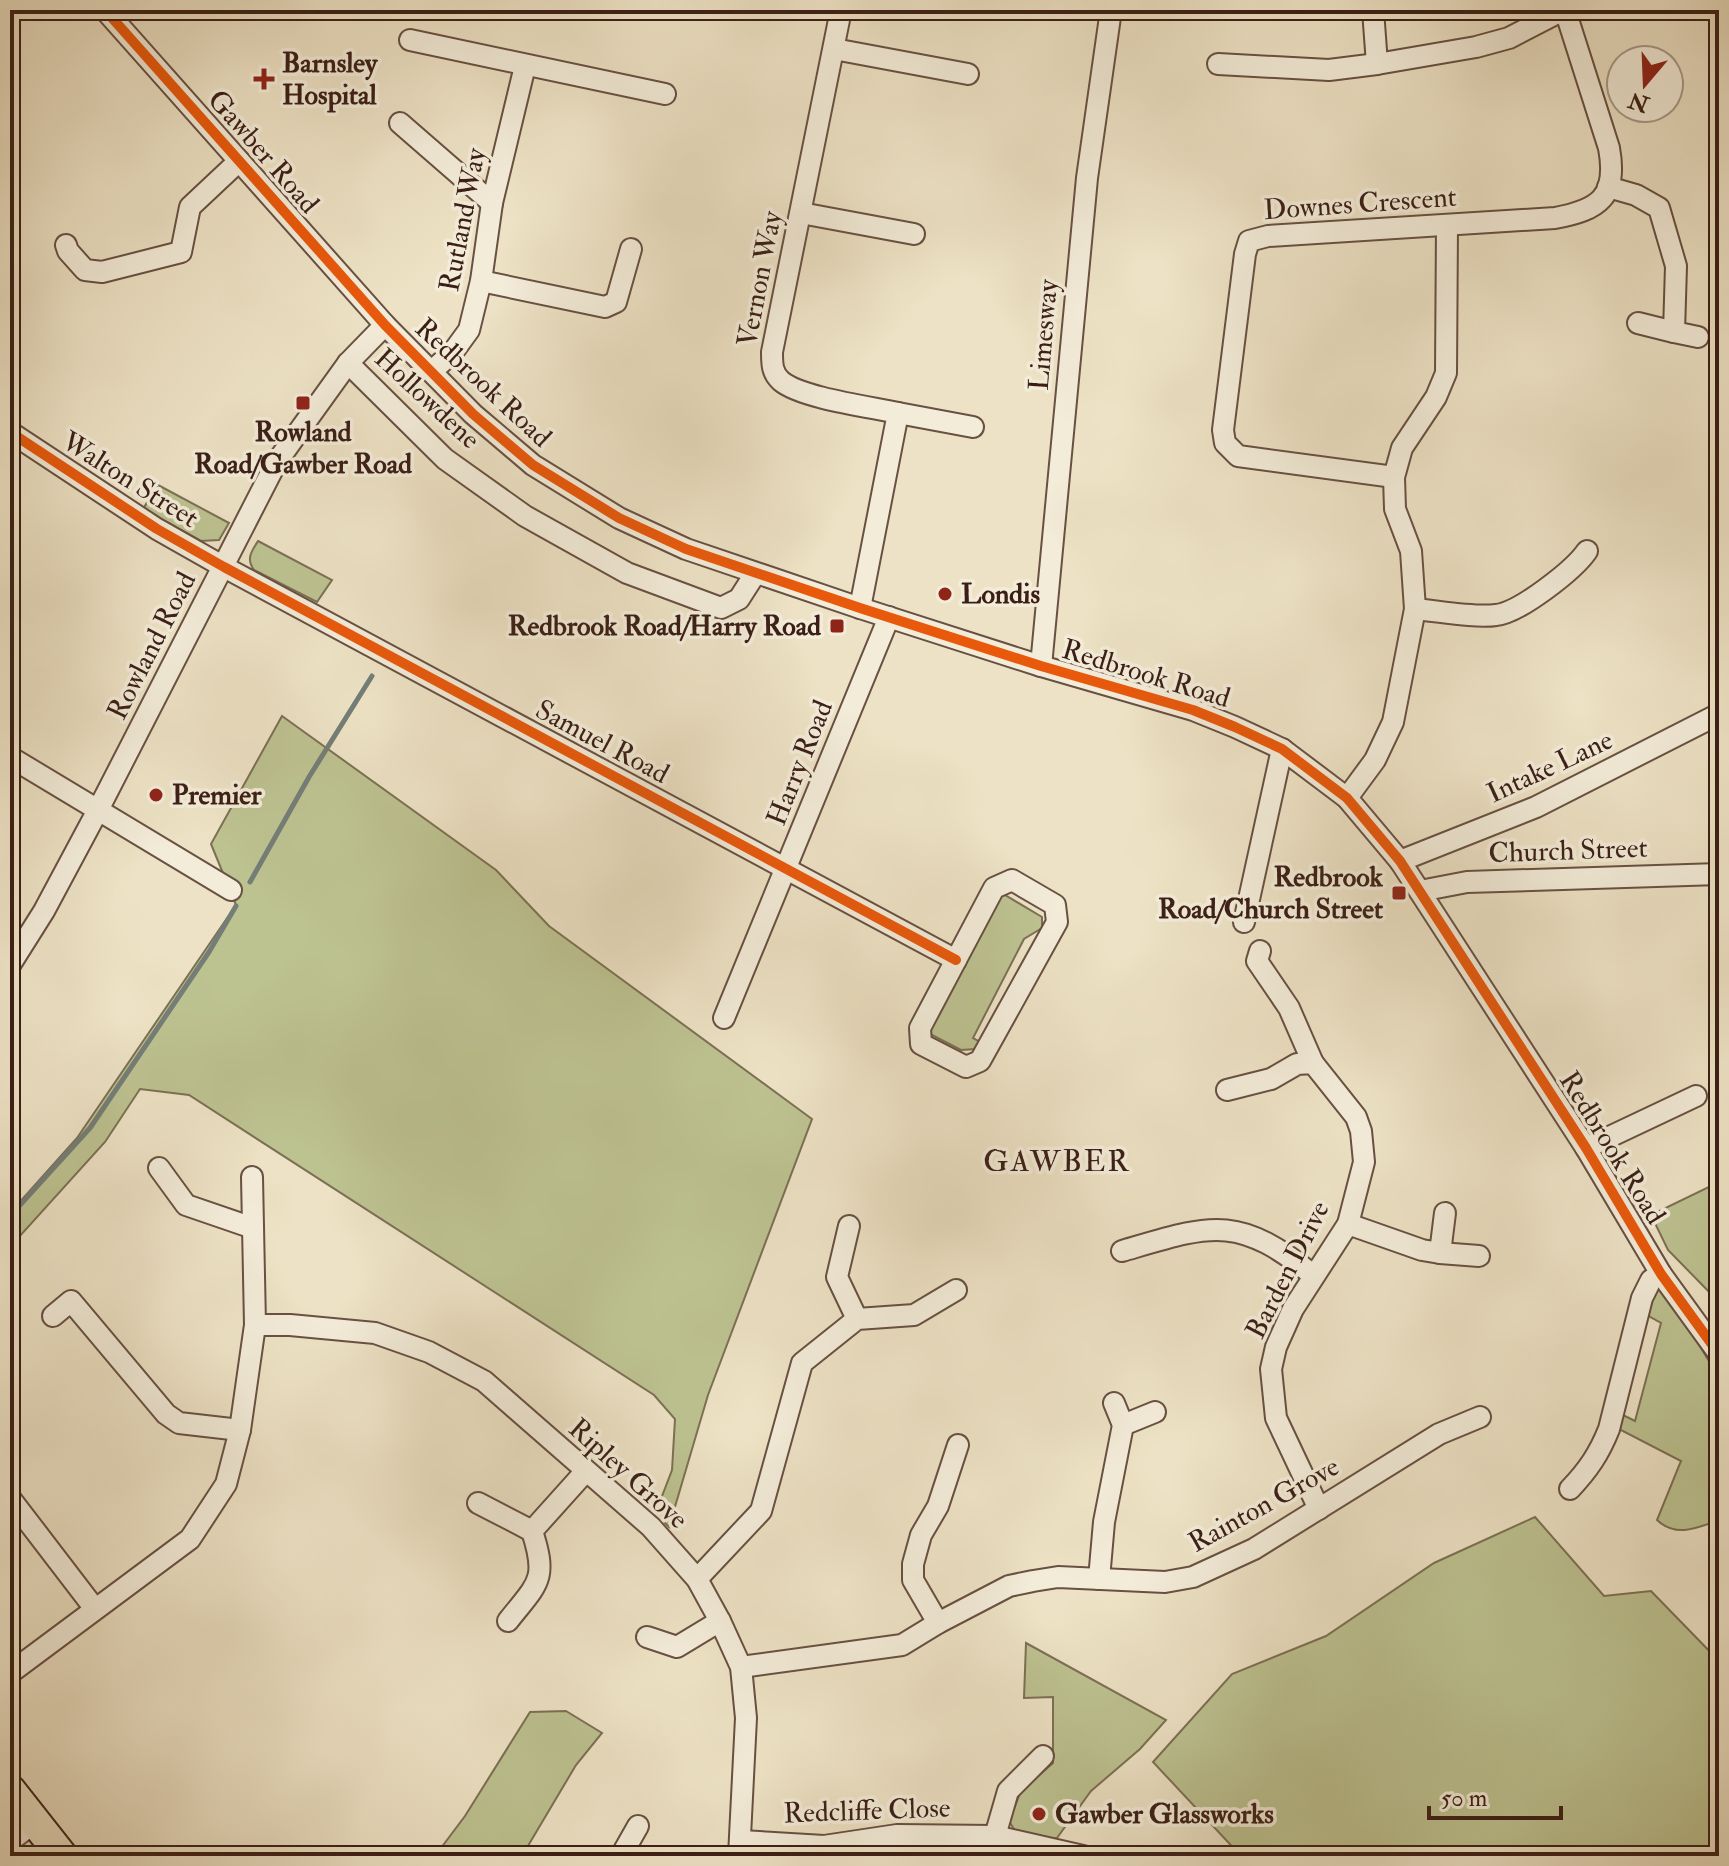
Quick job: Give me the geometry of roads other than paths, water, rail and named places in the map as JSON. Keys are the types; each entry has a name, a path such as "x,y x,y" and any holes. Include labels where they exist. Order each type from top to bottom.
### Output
{"highway":[{"path":"10,1790 62,1856"}],"street":[{"name":"Gawber Road","path":"105,10 385,325"},
{"name":"Vernon Way","path":"841,10 772,352 772,369 780,380 796,391 898,413"},
{"name":"Limesway","path":"1041,666 1087,178 1111,10"},
{"path":"1373,10 1377,64"},
{"path":"1218,64 1329,70 1377,64 1509,38 1564,10 1609,148 1613,168 1608,187 1636,195 1659,208 1676,266 1674,332"},
{"path":"410,40 665,94"},
{"path":"834,49 968,74"},
{"name":"Rutland Way","path":"432,371 453,352 469,330 481,281 492,203 525,66"},
{"path":"400,123 492,203"},
{"path":"66,245 85,270 102,272 181,252 190,207 239,161"},
{"name":"Downes Crescent","path":"1394,477 1238,456 1225,443 1223,430 1249,241 1268,236 1555,218 1582,213 1601,202 1608,187"},
{"path":"801,213 914,234"},
{"path":"1347,798 1375,760 1393,722 1415,609 1411,551 1395,509 1394,477 1402,448 1436,397 1446,373 1447,226"},
{"path":"481,281 605,307 616,302 631,249"},
{"path":"1638,323 1698,337"},
{"name":"Redbrook Road","path":"385,325 473,414 545,473 619,518 686,549 755,574 1041,666 1193,710 1282,749 1347,798 1400,861 1586,1148 1661,1274 1719,1354"},
{"name":"Rowland Road","path":"10,965 44,911 98,810 276,463 348,363 385,325"},
{"name":"Hollowdene","path":"348,363 445,459 525,516 627,573 721,608 739,599 755,574"},
{"path":"860,608 898,413 973,427"},
{"name":"Walton Street","path":"10,432 157,529 224,567"},
{"path":"1415,609 1498,615 1550,588 1587,551"},
{"name":"Samuel Road","path":"224,567 956,960"},
{"name":"Harry Road","path":"724,1018 889,617"},
{"name":"Intake Lane","path":"1400,861 1536,807 1719,714"},
{"path":"1244,922 1282,749"},
{"path":"10,757 231,890"},
{"name":"Church Street","path":"1420,891 1467,882 1719,874"},
{"path":"1012,880 1055,905 1057,922 980,1061 966,1067 921,1044 920,1028 956,960 994,888 1012,880"},
{"name":"Barden Drive","path":"1260,951 1257,961 1289,1008 1313,1063 1346,1102 1361,1131 1364,1162 1348,1224 1293,1309 1276,1347 1271,1369 1276,1418 1319,1509"},
{"path":"1227,1090 1271,1079 1297,1064 1313,1063"},
{"path":"1586,1148 1696,1096"},
{"path":"159,1168 186,1205 253,1228"},
{"path":"10,1673 190,1539 226,1484 240,1430 255,1325 252,1177"},
{"path":"1440,1253 1445,1213"},
{"path":"1348,1224 1422,1250 1479,1256"},
{"path":"849,1226 837,1277 857,1319"},
{"path":"1122,1251 1193,1231 1231,1229 1249,1234 1287,1254 1314,1276"},
{"path":"1570,1489 1590,1469 1601,1449 1642,1298 1651,1280 1661,1274"},
{"path":"697,1579 761,1511 802,1363 857,1319 914,1315 956,1290"},
{"path":"53,1316 71,1301 166,1414 179,1423 240,1430"},
{"name":"Ripley Grove","path":"255,1325 375,1333 429,1352 484,1381 651,1527 697,1579 741,1667 746,1718 740,1848"},
{"path":"1099,1579 1104,1522 1123,1425 1114,1403"},
{"path":"1123,1425 1155,1412"},
{"name":"Rainton Grove","path":"741,1667 902,1645 1009,1586 1058,1577 1165,1582 1193,1577 1254,1549 1439,1434 1480,1417"},
{"path":"938,1623 913,1580 913,1564 921,1535 938,1506 958,1445"},
{"path":"532,1531 585,1472"},
{"path":"10,1498 95,1609"},
{"path":"478,1503 532,1531 540,1556 541,1573 537,1585 508,1621"},
{"path":"647,1637 677,1647 720,1621"},
{"path":"995,1836 1008,1791 1009,1775 1043,1756"},
{"path":"10,1841 35,1822"},
{"path":"621,1856 638,1826"},
{"name":"Redcliffe Close","path":"740,1848 824,1846 897,1835 995,1836 1083,1856"}],"waterway":[{"path":"250,882 309,777 372,676"},
{"path":"10,1216 90,1128 209,952 236,906"}],"place":[{"name":"Barnsley Hospital","path":"264,79"},
{"name":"Rowland Road/Gawber Road","path":"303,403"},
{"name":"Londis","path":"945,594"},
{"name":"Redbrook Road/Harry Road","path":"837,626"},
{"name":"Premier","path":"156,795"},
{"name":"Redbrook Road/Church Street","path":"1399,893"},
{"name":"Gawber Glassworks","path":"1039,1814"}],"district":[{"name":"GAWBER","path":"1057,1161"}]}
